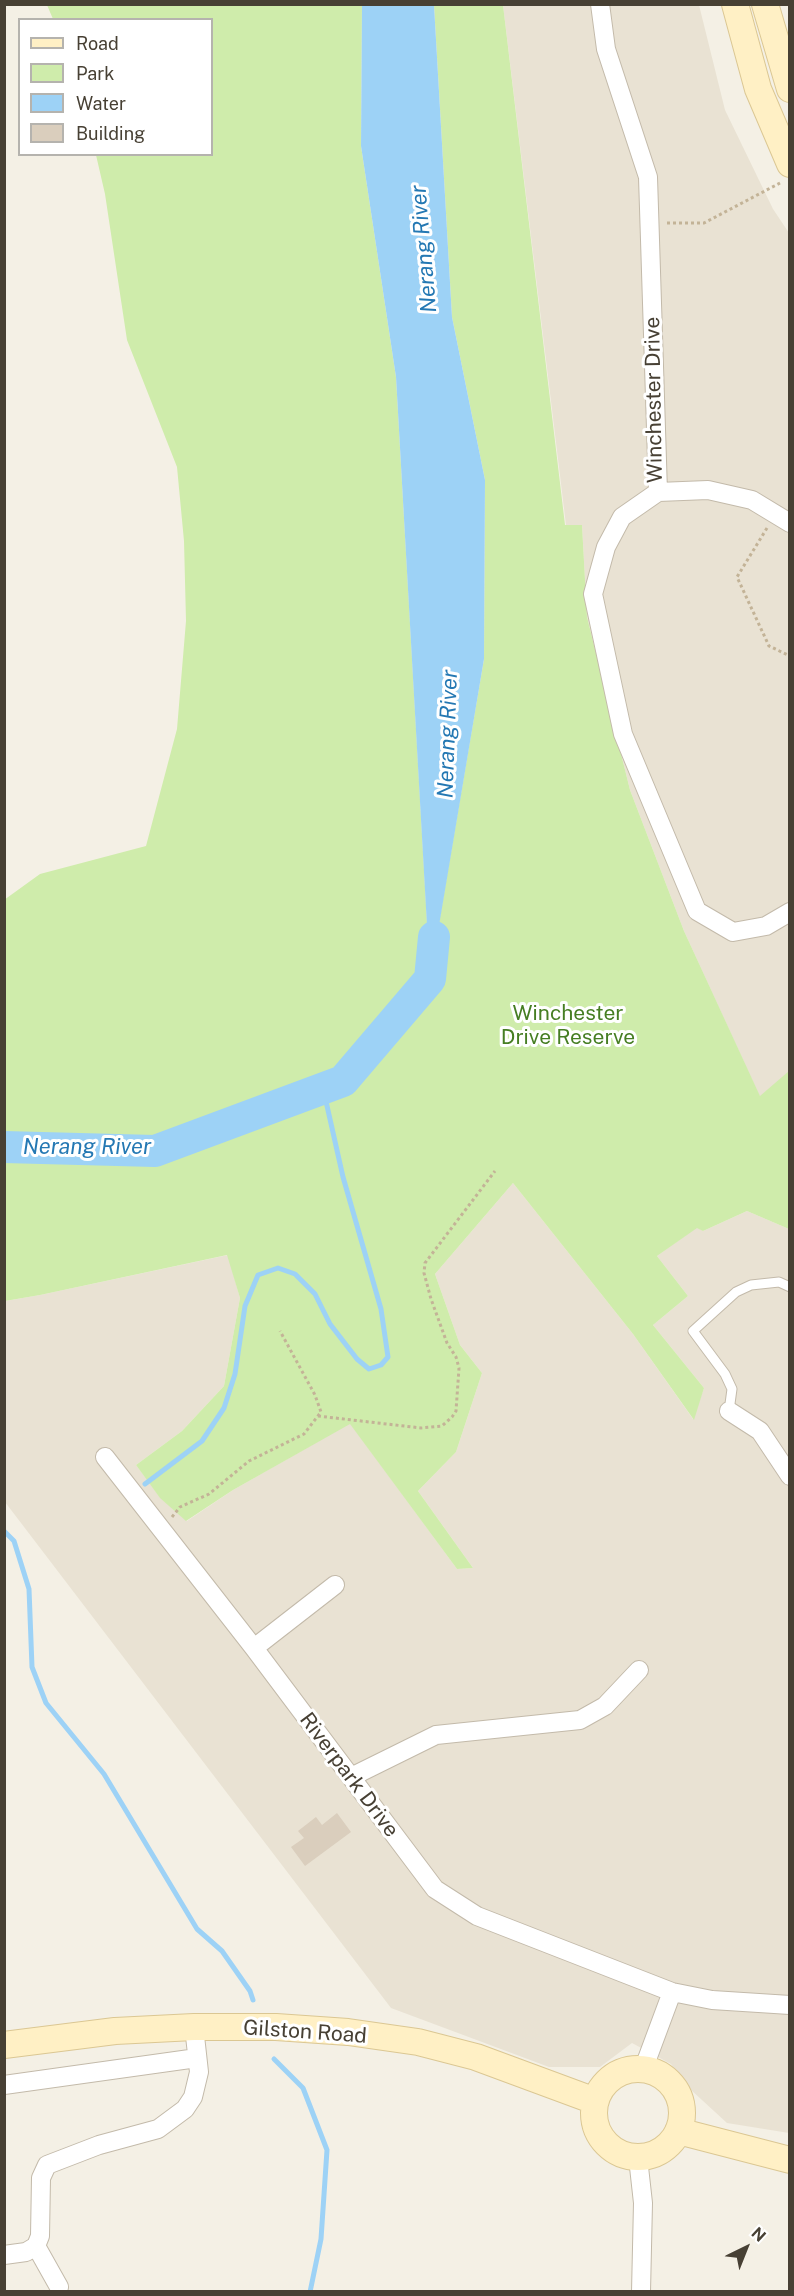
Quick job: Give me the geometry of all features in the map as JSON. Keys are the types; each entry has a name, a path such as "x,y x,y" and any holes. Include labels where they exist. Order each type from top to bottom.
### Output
{"main road":[{"path":"735,4 758,89 786,173"},
{"path":"765,4 789,89"},
{"name":"Gilston Road","path":"4,2045 115,2031 194,2027 297,2028 418,2042 476,2057 595,2101"},
{"path":"631,2070 643,2070 667,2081 676,2092 681,2117 678,2131 665,2148 655,2154 639,2158 620,2154 601,2138 596,2126 595,2101 609,2080 631,2070"},
{"path":"678,2131 789,2160"}],"street":[{"name":"Winchester Drive","path":"600,4 606,49 648,177 658,492 622,517 606,548 593,594 623,734 697,911 733,932 766,926 789,912"},
{"path":"658,492 708,490 752,500 782,519"},
{"path":"729,1411 760,1431 789,1476"},
{"name":"Riverpark Drive","path":"105,1457 254,1648 435,1889 477,1916 672,1992 712,2000 789,2005"},
{"path":"254,1648 335,1585"},
{"path":"351,1778 436,1736 580,1720 605,1707 639,1670"},
{"path":"643,2070 672,1992"},
{"path":"4,2255 26,2252 36,2246 40,2236 41,2178 46,2165 99,2145 151,2132 172,2120 185,2109 193,2097 199,2072 194,2027"},
{"path":"4,2085 197,2058"},
{"path":"639,2158 643,2203 641,2292"},
{"path":"36,2246 59,2287"}],"lane":[{"path":"729,1411 732,1389 725,1374 693,1331 736,1292 751,1285 779,1282 789,1287"}],"path":[{"path":"649,222 704,223 786,173"},
{"path":"782,519 737,577 769,646 789,656"},
{"path":"318,1416 421,1428 442,1426 452,1417 456,1411 459,1368 431,1299 424,1273 425,1263 495,1171"},
{"path":"161,1530 180,1507 209,1494 249,1461 304,1434 321,1412 315,1395 280,1331"}],"shaded area":[{"path":"503,5 699,5 725,110 773,209 789,233 790,1071 760,1097 684,931 630,790 587,617 582,525 566,525"},
{"path":"513,1183 633,1334 693,1419 704,1388 653,1325 688,1296 657,1256 697,1227 703,1231 747,1211 789,1229 789,2133 727,2123 690,2089 671,2064 632,2043 600,2067 549,2067 391,2008 5,1502 5,1301 228,1255 240,1298 224,1386 182,1431 136,1465 160,1497 187,1521 233,1490 350,1423 457,1569 473,1568 418,1491 456,1452 482,1373 460,1345 435,1274"}],"green space":[{"name":"Winchester Drive Reserve","path":"47,5 362,5 361,146 396,377 430,975 484,659 485,480 452,317 434,5 503,5 565,525 582,525 587,617 630,790 684,931 760,1096 789,1071 789,1229 747,1211 703,1231 697,1228 657,1256 688,1296 653,1325 704,1388 694,1420 633,1334 513,1183 435,1274 460,1345 482,1373 456,1452 418,1491 473,1568 457,1569 350,1424 233,1490 186,1521 160,1498 136,1465 182,1431 224,1386 240,1298 227,1255 5,1301 4,900 40,874 146,846 177,729 186,621 184,541 177,467 127,340 105,194 96,156 213,156 213,18 53,18"}],"water":[{"path":"362,5 434,5 452,317 485,480 484,659 430,979 396,377 361,146"}],"building":[{"path":"337,1813 351,1832 305,1866 291,1847 304,1838 298,1831 316,1817 322,1825"}],"waterway":[{"name":"Nerang River","path":"4,1147 155,1151 343,1081 430,979 434,937"},
{"path":"145,1484 202,1441 224,1408 235,1374 245,1306 258,1275 278,1268 295,1274 315,1294 330,1324 357,1359 369,1369 381,1365 388,1357 381,1309 343,1177 323,1088"},
{"path":"4,1531 14,1541 29,1589 32,1667 46,1703 104,1774 197,1929 222,1951 250,1991 253,2000"},
{"path":"274,2059 303,2088 327,2150 321,2239 310,2292"}]}
